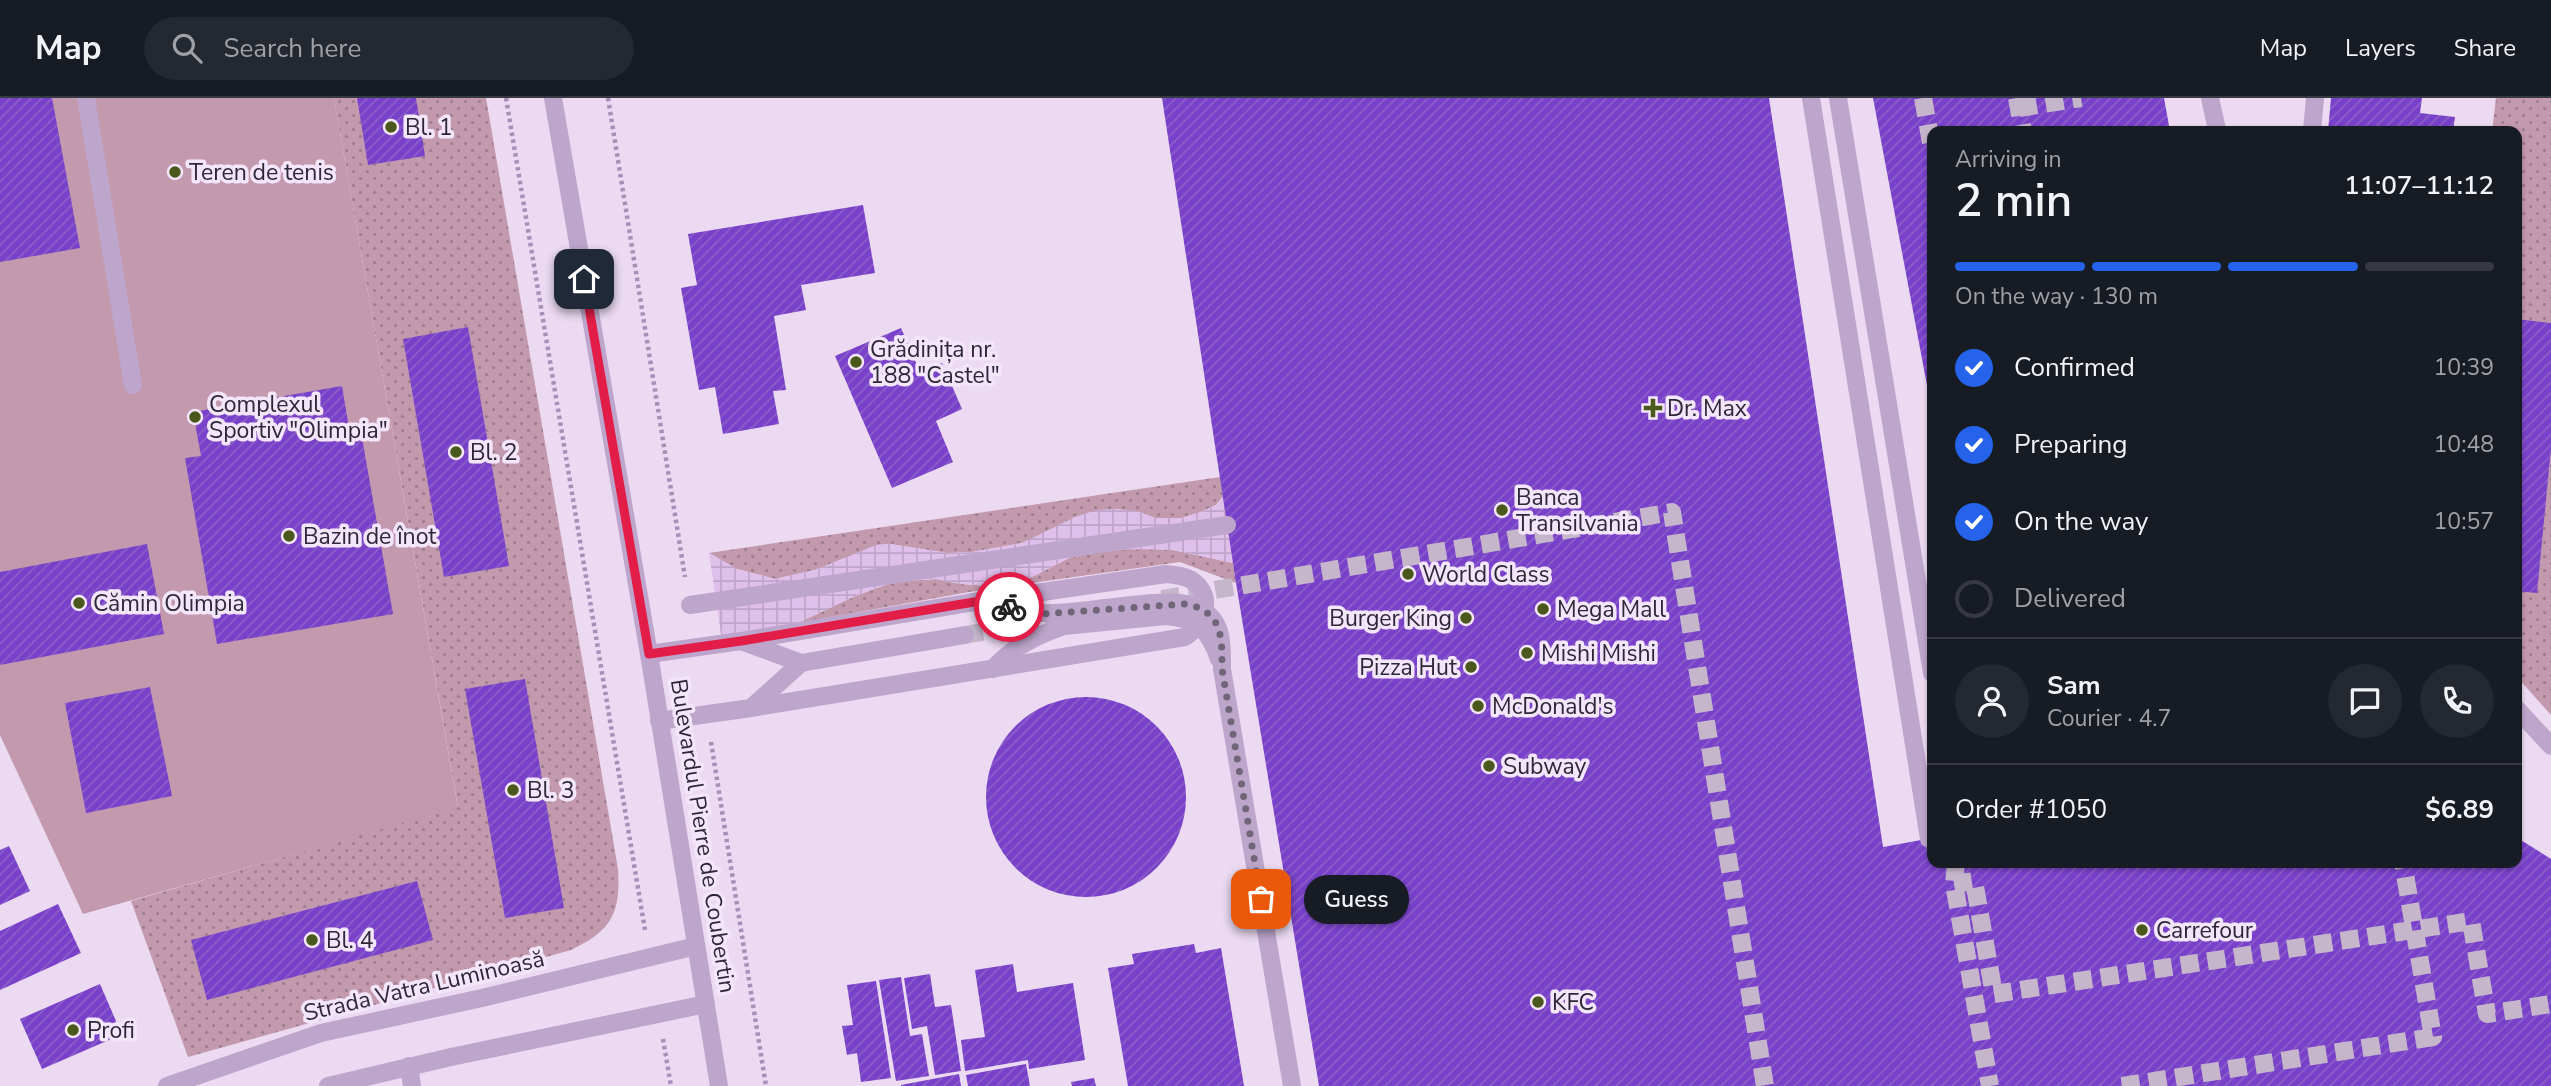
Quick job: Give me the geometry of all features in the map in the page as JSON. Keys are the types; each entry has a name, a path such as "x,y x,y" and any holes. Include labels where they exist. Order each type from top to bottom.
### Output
{"street":[{"path":"86,98 134,384"},
{"name":"Bulevardul Pierre de Coubertin","path":"553,98 649,654 719,1086"},
{"path":"1811,98 1927,826"},
{"path":"1838,98 1927,642"},
{"path":"2210,98 2216,126"},
{"path":"2312,126 2315,98"},
{"path":"690,605 1227,525"},
{"path":"649,654 1166,574 1192,580 1199,587 1206,612 1194,631 1185,637 659,721"},
{"path":"974,602 1042,614 1171,603 1197,606 1216,622 1221,632 1222,669 1292,1086"},
{"path":"993,669 1006,654 1064,626 1166,616 1197,623 1213,643 1222,669"},
{"path":"741,641 802,663 965,635"},
{"path":"751,708 802,663"},
{"path":"2522,715 2551,746"},
{"name":"Strada Vatra Luminoasă","path":"167,1086 321,1034 696,946"},
{"path":"328,1086 410,1066 706,1004"},
{"path":"410,1066 412,1086"}],"path":[{"path":"506,98 649,958"},
{"path":"658,1014 670,1086"}],"shaded area":[{"name":"Complexul Sportiv \"Olimpia\"","path":"0,98 334,98 458,808 83,914 0,735"},
{"path":"334,98 486,98 618,869 618,898 611,919 604,928 596,936 571,950 188,1057 131,901 458,807"},
{"path":"2496,98 2551,98 2551,715 2522,683 2522,126 2493,126"},
{"path":"1220,477 1223,496 1216,505 1201,512 1181,518 1155,518 1137,511 1041,535 1022,543 972,552 947,553 890,544 877,545 815,570 775,579 737,569 709,553"},
{"path":"1223,496 1233,563 1173,550 1121,549 1069,558 1032,577 989,586 936,579 893,582 798,623 721,635 709,553 737,569 775,579 815,570 877,545 890,544 947,553 972,552 1022,543 1075,517 1096,510 1118,509 1137,511 1155,518 1181,518 1216,505"},
{"path":"1137,548 1173,550 1233,563 1236,583 1180,562 969,592 798,623 893,582 936,579 989,586 1032,577 1069,558"}],"building":[{"path":"0,98 52,98 80,248 0,262"},
{"name":"Bl. 1","path":"357,98 416,98 425,156 368,165"},
{"name":"Mega Mall","path":"1162,98 1769,98 1883,847 1927,839 1927,868 2522,868 2522,841 2551,859 2551,1086 1319,1086 1236,583"},
{"path":"1873,98 2164,98 2169,126 1927,126 1927,385"},
{"path":"2331,98 2422,98 2420,113 2455,117 2454,126 2328,126"},
{"path":"863,205 875,273 801,285 806,310 774,316 786,390 773,391 779,424 723,434 715,387 699,390 681,288 697,285 688,234"},
{"path":"2522,320 2551,323 2551,448 2537,593 2522,592"},
{"name":"Bl. 2","path":"468,327 509,566 444,577 403,339"},
{"path":"901,328 920,372 942,363 962,409 936,421 953,462 892,488 835,356"},
{"name":"Bazin de înot","path":"342,386 350,434 361,432 393,614 217,644 185,458 201,456 193,412"},
{"name":"Cămin Olimpia","path":"147,544 164,634 0,665 0,572"},
{"name":"Bl. 3","path":"525,679 564,908 505,918 465,689"},
{"path":"150,687 172,796 86,813 65,703"},
{"path":"1086,697 1124,705 1157,726 1178,759 1186,797 1178,835 1157,868 1124,889 1086,897 1048,889 1015,868 994,835 986,797 994,759 1015,726 1048,705"},
{"path":"9,846 30,891 0,905 0,850"},
{"name":"Bl. 4","path":"417,881 433,940 207,1000 191,940"},
{"path":"58,904 81,953 0,990 0,931"},
{"path":"1194,944 1196,953 1221,948 1244,1086 1128,1086 1108,968 1134,964 1132,954"},
{"path":"1013,964 1017,992 1073,983 1085,1060 1029,1069 1028,1060 965,1071 961,1040 985,1037 975,970"},
{"path":"930,974 935,1007 951,1005 961,1071 935,1075 927,1026 912,1029 904,978"},
{"path":"901,977 910,1036 922,1034 929,1076 896,1081 879,980"},
{"path":"876,981 891,1078 861,1082 857,1053 847,1055 842,1026 853,1025 847,985"},
{"path":"100,984 116,1021 116,1037 42,1069 20,1019"},
{"path":"1026,1064 1030,1086 968,1086 966,1075"},
{"path":"959,1074 961,1086 901,1086 901,1085"},
{"path":"1094,1078 1096,1086 1072,1086 1071,1082"}],"tunnel":[{"path":"1923,98 1928,126"},
{"path":"2017,98 2022,126"},
{"path":"2019,108 2081,98"},
{"path":"1162,599 1672,512 1765,1086"},
{"path":"965,635 1058,618"},
{"path":"1956,868 1954,884 1990,1086"},
{"path":"2122,1086 2433,1037 2404,868"},
{"path":"1954,884 1974,881 1994,994 2471,921 2487,1014 2551,1004"}],"way so far":[{"path":"1009,607 1042,614 1185,604 1197,606 1216,622 1221,632 1222,669 1261,899"}],"place":[{"name":"Bl. 1","path":"391,127"},
{"name":"Teren de tenis","path":"175,172"},
{"name":"Grădinița nr. 188 \"Castel\"","path":"856,362"},
{"name":"Dr. Max","path":"1653,408"},
{"name":"Complexul Sportiv \"Olimpia\"","path":"195,417"},
{"name":"Bl. 2","path":"456,452"},
{"name":"Banca Transilvania","path":"1502,510"},
{"name":"Bazin de înot","path":"289,536"},
{"name":"World Class","path":"1408,574"},
{"name":"Cămin Olimpia","path":"79,603"},
{"name":"Mega Mall","path":"1543,609"},
{"name":"Burger King","path":"1466,618"},
{"name":"Mishi Mishi","path":"1527,653"},
{"name":"Pizza Hut","path":"1471,667"},
{"name":"McDonald's","path":"1478,706"},
{"name":"Subway","path":"1489,766"},
{"name":"Bl. 3","path":"513,790"},
{"name":"Guess","path":"1261,899"},
{"name":"Carrefour","path":"2142,930"},
{"name":"Bl. 4","path":"312,940"},
{"name":"KFC","path":"1538,1002"},
{"name":"Profi","path":"73,1030"}],"route":[{"path":"584,279 649,654 974,602 1009,607"}]}
